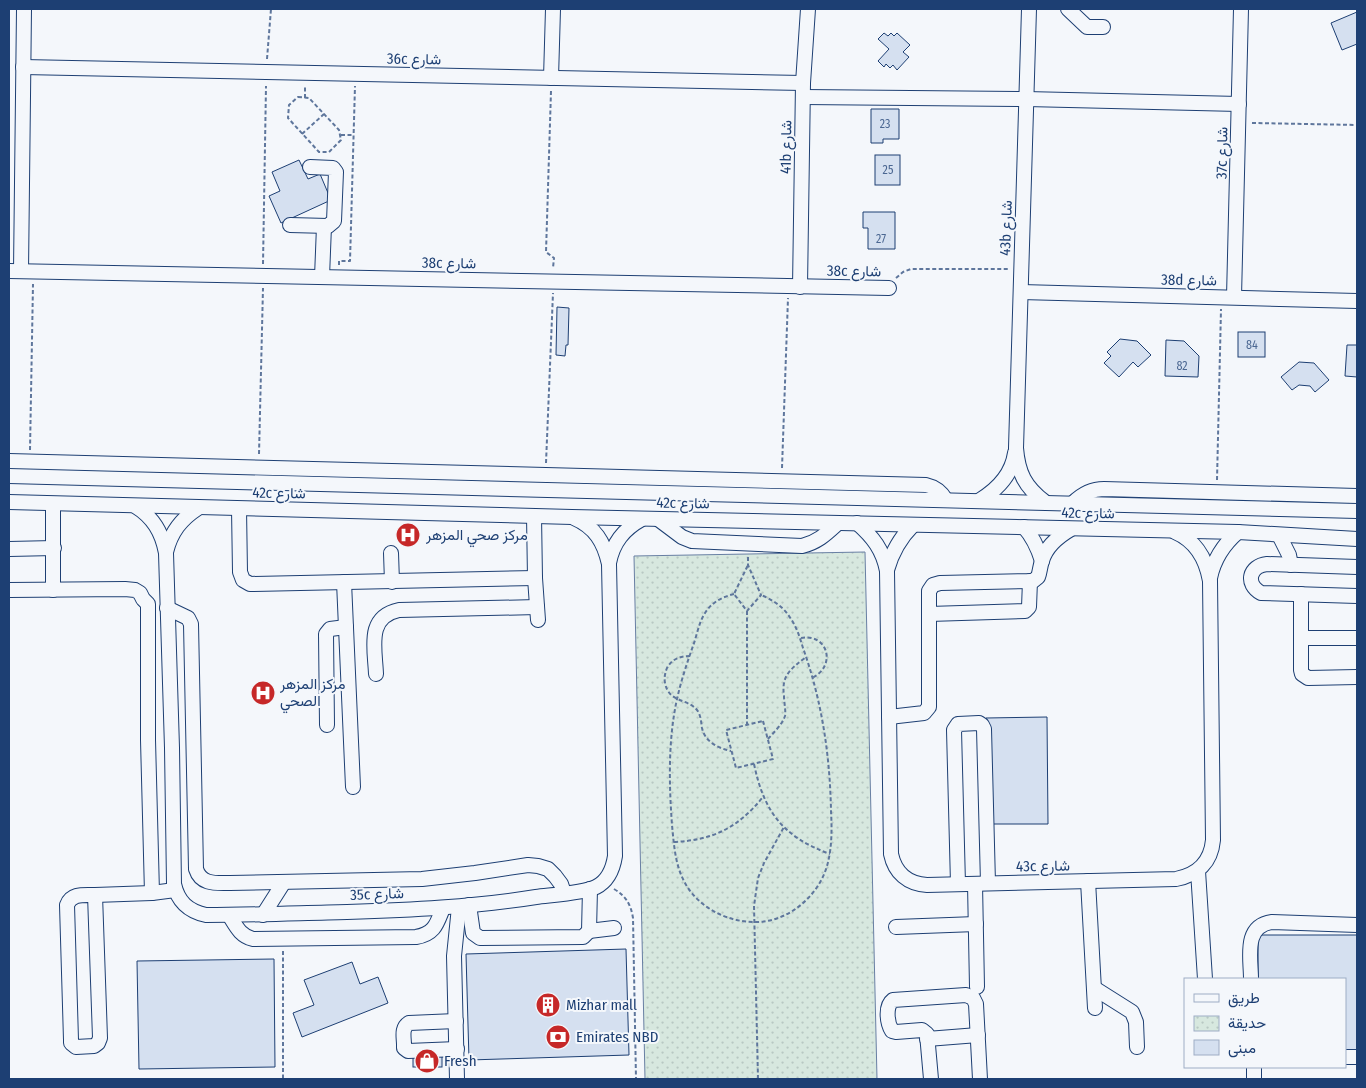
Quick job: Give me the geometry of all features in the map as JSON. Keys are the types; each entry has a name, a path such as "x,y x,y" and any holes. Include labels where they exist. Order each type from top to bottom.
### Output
{"street":[{"path":"21,271 24,9"},
{"path":"552,78 554,9"},
{"name":"41b شارع","path":"800,287 803,90 808,9"},
{"name":"43b شارع","path":"980,500 998,487 1005,479 1014,459 1016,448 1028,9"},
{"path":"1068,9 1087,27 1103,27"},
{"name":"37c شارع","path":"1228,297 1239,122 1242,9"},
{"name":"36c شارع","path":"23,66 552,78 1026,99 1239,104"},
{"path":"290,226 324,226 331,224 335,217 336,172 333,168 310,167"},
{"path":"322,277 324,226"},
{"name":"38c شارع","path":"21,271 889,288"},
{"name":"38d شارع","path":"1020,292 1357,301"},
{"name":"43b شارع","path":"1016,448 1019,469 1023,479 1029,488 1045,502"},
{"path":"9,462 926,485 940,491 946,500"},
{"name":"42c شارع","path":"9,476 1357,510"},
{"path":"1073,503 1084,494 1104,488 1357,496"},
{"name":"42c شارع","path":"9,502 642,519 1238,532 1357,539"},
{"path":"53,504 53,590"},
{"path":"95,895 100,1038 94,1046 76,1047 71,1043 68,901 73,896 95,895 152,893 175,890 166,553 160,530 153,520 134,506"},
{"path":"166,553 169,542 180,522 198,508"},
{"path":"239,509 241,576 250,584 535,578"},
{"path":"376,674 375,632 377,624 383,616 391,612 399,610 538,614 535,578 534,516"},
{"path":"572,517 582,521 598,535 609,564"},
{"path":"464,906 473,933 476,937 480,938 580,937 586,935 589,930 596,886 611,871 615,856 609,564 611,552 623,532 632,524 642,519"},
{"path":"658,519 682,538 692,542 802,546 819,540 838,523"},
{"name":"43c شارع","path":"857,523 878,544 887,571 891,854 900,874 913,882 927,885 1176,879 1184,878 1198,871"},
{"name":"43c شارع","path":"887,571 896,546 905,532 913,525"},
{"path":"1024,527 1037,546 1042,561"},
{"path":"889,717 924,713 929,707 930,588 936,583 1030,582 1038,577 1042,561 1050,545 1071,529"},
{"path":"1173,531 1182,535 1196,547 1206,563 1210,581 1213,840 1210,856 1198,871 1205,978"},
{"path":"1210,581 1219,554 1238,532"},
{"path":"1279,535 1289,555 1291,565"},
{"path":"9,550 54,548"},
{"path":"391,553 392,582"},
{"path":"1357,567 1261,565 1252,573 1251,579 1255,590 1261,593 1357,596"},
{"path":"344,582 353,787"},
{"path":"929,614 1025,611 1029,607 1030,582"},
{"path":"9,590 125,588 140,593 142,599 148,604 148,740 152,893"},
{"path":"1301,594 1301,670 1304,676 1308,678 1357,677"},
{"path":"167,608 188,618 191,624 196,868 199,876 209,882 230,883 422,879 528,865 538,866 552,872 561,884 564,893"},
{"path":"327,725 326,634 330,629 346,627"},
{"path":"1301,638 1357,638"},
{"path":"958,884 954,730 958,724 979,723 984,729 982,884 976,924 977,987"},
{"path":"148,740 172,748"},
{"path":"173,851 186,847 196,838"},
{"path":"1088,881 1095,1008"},
{"path":"263,915 284,882"},
{"name":"35c شارع","path":"175,890 182,902 192,911 206,915 263,915 443,908 564,893 596,886"},
{"path":"457,1079 454,956 464,906"},
{"path":"229,915 241,933 253,939 423,936 433,929 443,908"},
{"path":"1252,978 1251,938 1259,926 1272,922 1357,925"},
{"path":"896,927 976,924"},
{"path":"589,930 614,928"},
{"path":"1094,988 1132,1012 1136,1022 1137,1048"},
{"path":"930,1079 926,1034 924,1031 892,1031 889,1026 888,1009 890,1002 897,999 971,996 976,1001 980,1079"},
{"path":"456,1020 406,1024 404,1048 408,1051 457,1049"},
{"path":"927,1040 978,1035"}],"path":[{"path":"259,468 266,72 271,9"},
{"path":"338,277 339,261 350,261 355,74"},
{"path":"298,97 309,98 339,130 341,140 329,152 319,152 302,134 288,118 289,105 298,97"},
{"path":"302,134 324,114"},
{"path":"1239,122 1357,125"},
{"path":"340,135 354,134"},
{"path":"889,288 892,280 899,274 911,269 1021,268"},
{"path":"21,271 29,462"},
{"path":"782,471 788,298 799,299 800,287"},
{"path":"1217,493 1228,297"},
{"path":"748,565 761,595 784,610 796,628 812,678 824,730 829,767 830,854 822,881 804,902 781,917 768,921 734,920 715,912 698,900 685,884 677,865 670,805 670,769 677,699 690,656 706,611 719,600 734,594 748,565"},
{"path":"734,594 747,611 747,725"},
{"path":"747,611 761,595"},
{"path":"800,638 813,638 819,641 828,658 823,670 812,678"},
{"path":"690,656 684,656 668,666 665,685 672,696 696,708 704,734 710,741 722,749 731,751"},
{"path":"768,739 785,717 783,691 785,679 791,668 806,657"},
{"path":"763,721 773,759 736,768 726,730 747,725 763,721"},
{"path":"754,764 758,785 772,813 798,839 813,848 830,854"},
{"path":"674,842 708,838 724,832 752,811 763,797"},
{"path":"758,1079 754,906 758,878 767,856 784,827"},
{"path":"596,886 621,893 630,904 632,911 636,1079"},
{"path":"283,939 283,1079"}],"green space":[{"path":"865,552 877,1079 645,1079 634,556"}],"building":[{"path":"1357,12 1357,44 1342,50 1331,23"},
{"path":"884,33 888,36 891,33 894,36 897,33 910,45 903,52 909,57 897,70 893,65 890,68 886,64 884,67 878,61 889,49 878,39"},
{"path":"871,109 899,109 899,139 883,139 883,143 871,143"},
{"path":"875,155 900,155 900,185 875,185"},
{"path":"299,160 308,179 320,174 331,200 281,223 269,196 280,191 272,172"},
{"path":"863,212 895,212 895,249 868,249 868,228 863,228"},
{"path":"557,307 569,308 568,345 566,345 565,356 556,355"},
{"path":"1238,332 1265,332 1265,357 1238,357"},
{"path":"1120,339 1137,341 1151,355 1138,367 1133,362 1119,377 1104,363 1111,356 1107,352"},
{"path":"1166,340 1184,341 1199,356 1198,377 1165,376"},
{"path":"1347,345 1357,345 1357,377 1345,376"},
{"path":"1299,362 1314,363 1329,380 1315,392 1310,386 1299,385 1292,390 1281,377"},
{"path":"1047,717 1048,824 987,824 986,718"},
{"path":"1258,935 1357,935 1357,1051 1346,1051 1346,978 1258,978"},
{"name":"Mizhar mall","path":"626,949 629,1055 469,1060 466,954"},
{"path":"274,959 275,1067 139,1069 137,961"},
{"path":"352,962 360,984 378,977 388,1003 302,1037 293,1013 314,1005 304,980"},
{"name":"Fresh","path":"413,1054 442,1054 442,1067 413,1067"}],"place":[{"name":"مركز صحي المزهر","path":"408,535"},
{"name":"مركز المزهر الصحي","path":"263,693"},
{"name":"Mizhar mall","path":"548,1005"},
{"name":"Emirates NBD","path":"558,1037"},
{"name":"Fresh","path":"427,1061"}]}
